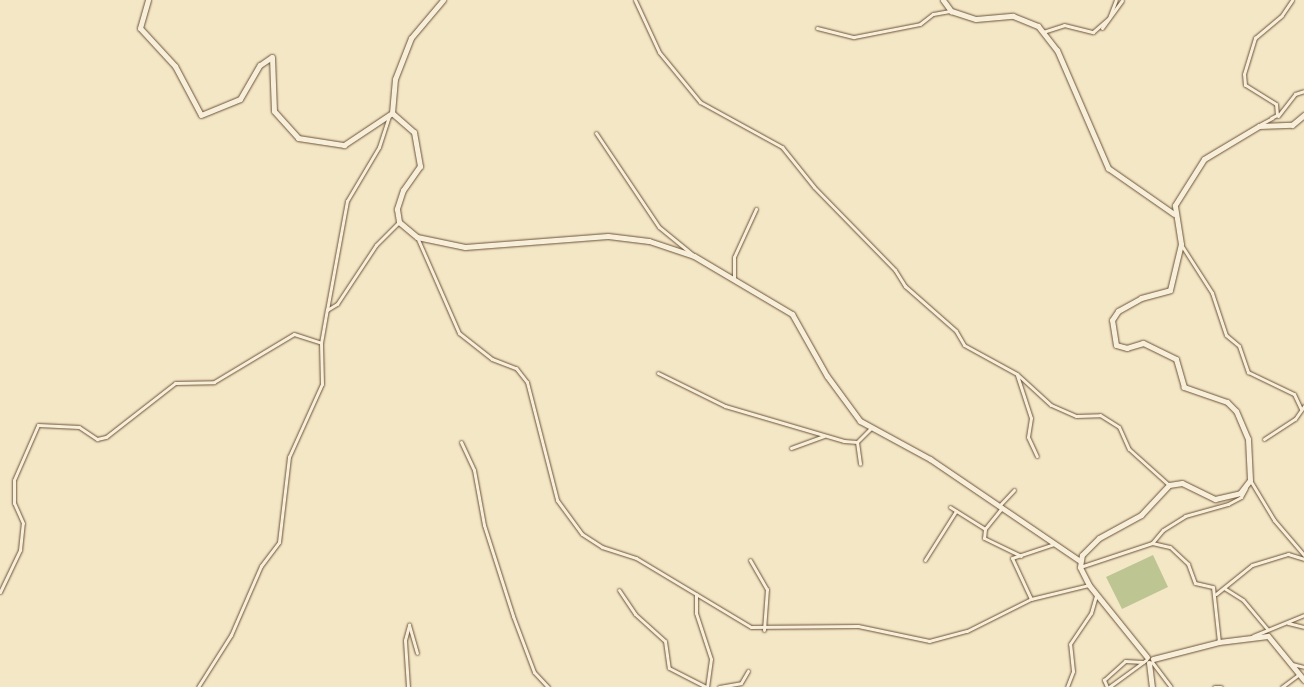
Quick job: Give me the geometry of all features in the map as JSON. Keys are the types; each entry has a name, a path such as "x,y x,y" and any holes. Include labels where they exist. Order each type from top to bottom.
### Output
{"street":[{"path":"148,0 140,28 175,66 201,115 240,99 260,65 272,57 274,111 298,138 344,145 391,114"},
{"path":"198,687 231,635 261,566 279,542 289,457 322,384 321,343 347,201 353,184 379,147 391,114 397,70 411,38 443,0"},
{"path":"635,0 659,52 700,102 782,148 814,187 895,270 905,286 956,331 964,346 1017,374 1051,404 1076,416 1100,415 1119,427 1129,449 1169,485"},
{"path":"943,0 951,11"},
{"path":"1099,29 1116,0"},
{"path":"1043,32 1064,26 1087,32 1099,29 1111,21 1122,0"},
{"path":"1271,118 1278,115 1276,104 1245,85 1244,74 1255,38 1282,15 1292,0"},
{"path":"817,28 843,38 920,24 933,14 951,11 987,21 1023,17 1043,32 1057,50 1108,168 1174,214"},
{"path":"1264,439 1295,419 1302,408 1294,394 1248,372 1239,346 1226,335 1212,293 1181,244 1174,214 1182,190 1204,159 1271,118 1304,91"},
{"path":"327,310 337,304 376,245 399,222 399,198 416,173 420,155 414,132 391,114"},
{"path":"1259,126 1292,124 1304,115"},
{"path":"596,133 659,227 694,256"},
{"path":"734,278 734,257 756,209"},
{"path":"399,222 417,237 459,334 492,359 516,368 527,382 561,508 591,542 636,558 751,627 764,630 858,626 929,641 967,631 1031,599 1089,585"},
{"path":"417,237 465,248 608,236 649,241 694,256 734,278 792,314 847,406 873,427 1000,508 1080,564 1089,585 1096,595 1171,687"},
{"path":"1181,244 1170,290 1118,311 1112,320 1113,339 1122,348 1143,343 1176,359 1184,387 1227,402 1236,411 1248,439 1250,480 1274,520 1304,555"},
{"path":"0,592 20,550 23,523 14,503 14,480 38,425 78,427 97,439 106,437 175,383 214,382 294,334 321,343"},
{"path":"658,373 725,406 824,435 857,442"},
{"path":"1017,374 1031,418 1028,436 1037,456"},
{"path":"857,442 873,427"},
{"path":"791,448 824,435"},
{"path":"461,442 474,470 484,525 513,616 534,672 548,687"},
{"path":"857,442 860,464"},
{"path":"1152,544 1163,530 1184,516 1228,504 1241,497 1250,480"},
{"path":"1080,564 1088,546 1142,515 1169,485 1182,483 1205,496 1225,499 1246,488"},
{"path":"1014,490 985,529 984,538 1022,557"},
{"path":"950,507 985,529"},
{"path":"924,560 956,511"},
{"path":"1031,599 1012,562 1054,544"},
{"path":"1080,564 1152,544 1170,547 1188,564 1195,583 1213,588 1216,594 1219,642"},
{"path":"1216,594 1246,568 1276,556 1304,559"},
{"path":"750,560 767,588 764,630"},
{"path":"1224,588 1235,593 1267,629"},
{"path":"619,590 635,614 665,641 669,668 694,685 706,687 711,659 696,613 696,594"},
{"path":"1067,687 1073,671 1070,644 1091,613 1096,595"},
{"path":"1253,636 1304,615"},
{"path":"1285,622 1304,627"},
{"path":"408,687 405,640 409,625 417,653"},
{"path":"1148,661 1108,687 1104,680 1125,661 1148,661 1219,642 1253,636 1268,636 1304,680"},
{"path":"1148,661 1152,687"},
{"path":"1292,664 1304,667"},
{"path":"719,687 741,683 748,671"},
{"path":"1282,687 1300,674"},
{"path":"1214,687 1221,687"}],"green space":[{"path":"1153,555 1168,587 1122,609 1106,577"}]}
